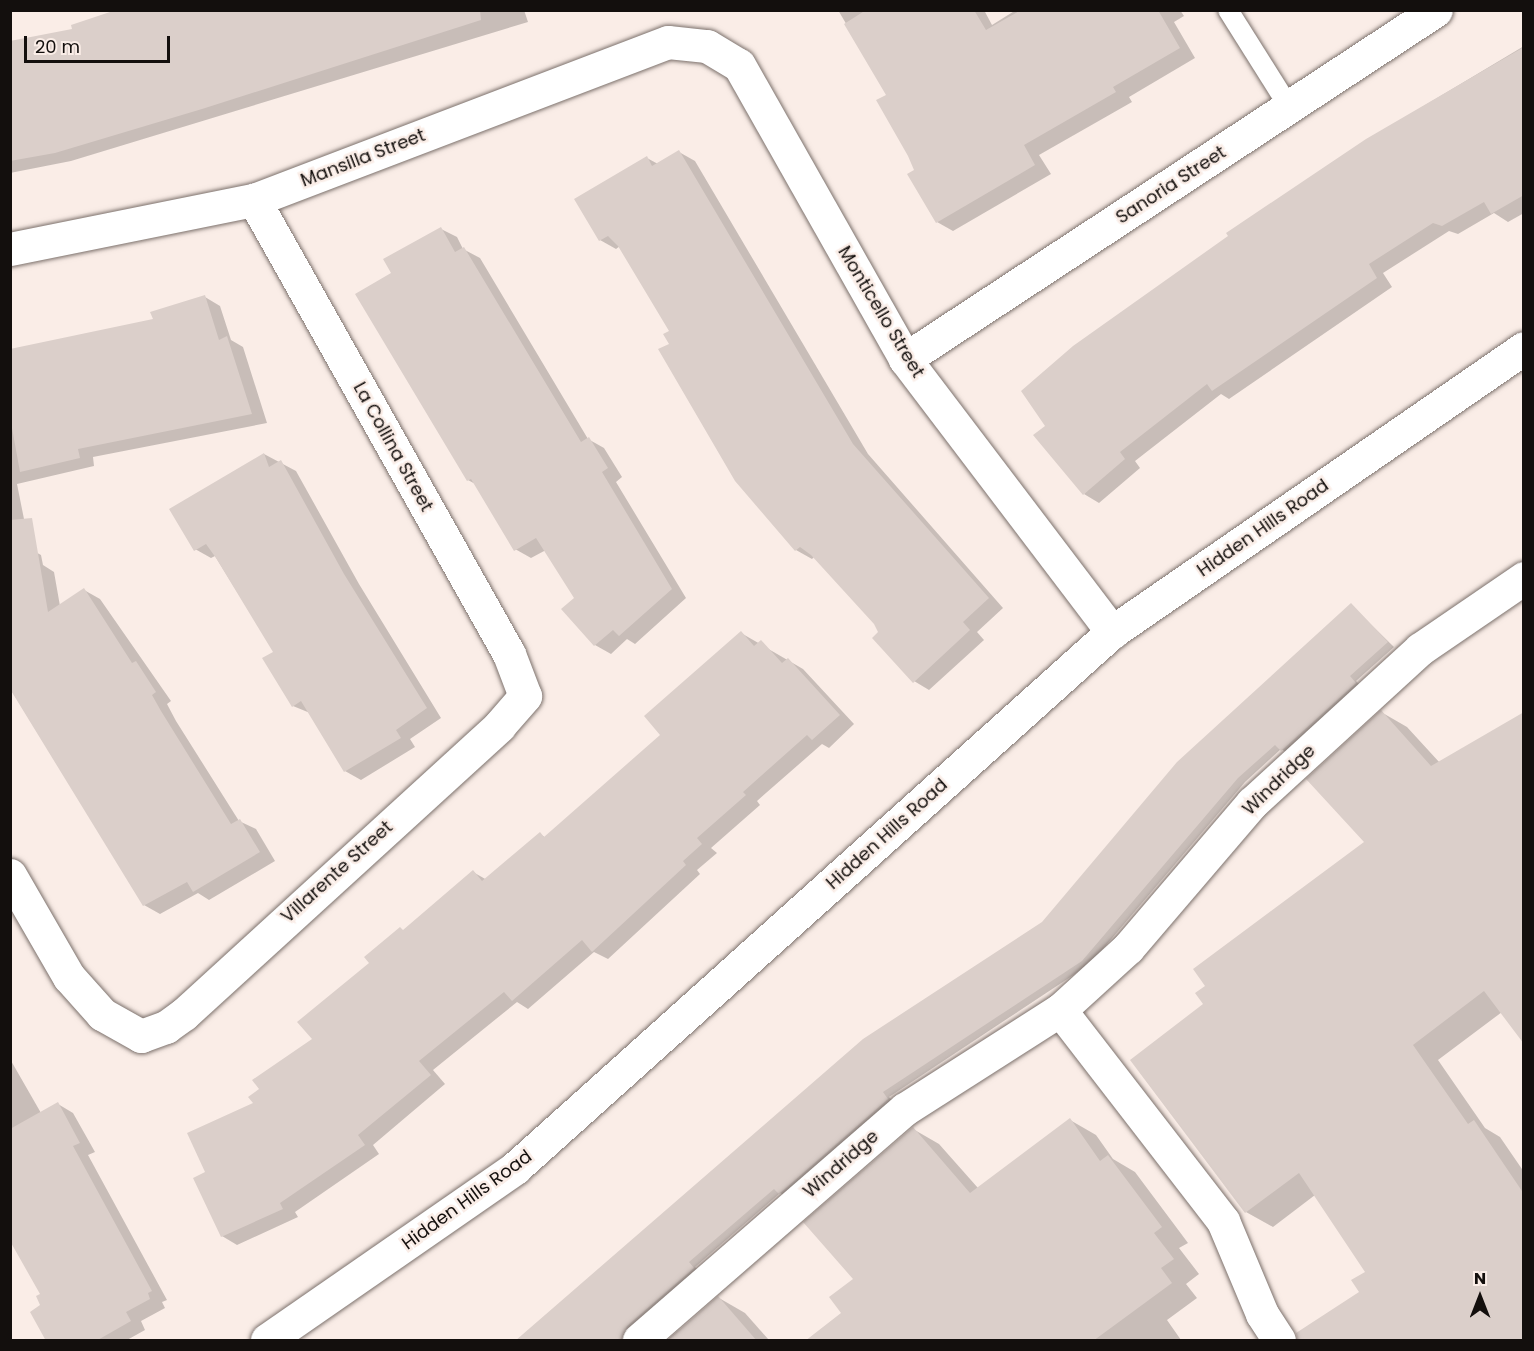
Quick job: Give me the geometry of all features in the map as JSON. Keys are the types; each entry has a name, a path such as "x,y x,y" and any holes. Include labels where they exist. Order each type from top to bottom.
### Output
{"street":[{"name":"Sanoria Street","path":"905,359 1436,10"},
{"name":"Mansilla Street","path":"10,249 254,200 668,42 707,46"},
{"name":"Monticello Street","path":"707,46 739,65 905,359 1112,632"},
{"name":"La Collina Street","path":"254,200 509,654 525,696"},
{"name":"Hidden Hills Road","path":"267,1341 515,1168 1112,632 1524,348"},
{"name":"Windridge","path":"639,1341 905,1109 1060,1011 1128,948 1252,803 1420,649 1524,578"},
{"name":"Villarente Street","path":"10,875 69,977 102,1014 141,1036 166,1027 184,1014 499,726 525,696"},
{"path":"1060,1011 1223,1221 1262,1314 1279,1341"}],"lane":[{"path":"1228,10 1289,107"}],"building":[{"path":"116,10 480,10 481,20 202,109 55,153 10,161 10,41 72,29 71,25"},
{"path":"866,10 974,10 986,30 1021,10 1158,10 1180,48 1113,87 1116,92 1024,145 1035,165 936,223 907,174 914,170 876,100 886,95 844,24"},
{"path":"1524,47 1524,195 1491,214 1484,202 1442,226 1433,223 1369,264 1377,278 1212,391 1207,384 1120,452 1125,459 1083,495 1033,435 1045,426 1021,391 1073,346 1228,236 1226,233 1366,139"},
{"path":"679,150 853,444 989,598 963,622 970,630 913,683 872,638 878,632 874,624 811,555 800,547 795,551 735,481 658,349 669,344 663,334 669,331 618,246 608,236 599,241 574,199 647,156 652,166"},
{"path":"441,227 455,252 464,247 581,442 589,437 608,468 602,472 672,589 619,636 613,630 594,646 561,609 574,598 536,538 514,551 471,479 467,481 355,294 391,273 383,259"},
{"path":"205,295 219,340 227,336 252,414 78,449 80,458 20,472 10,417 10,349 153,319 150,312"},
{"path":"264,453 269,467 281,460 344,574 427,708 396,730 401,738 344,772 301,701 292,707 262,658 273,652 216,558 206,544 194,551 169,509"},
{"path":"32,518 48,612 84,588 132,663 136,661 156,692 152,695 161,711 231,824 240,819 260,852 193,892 187,882 143,906 10,689 10,520"},
{"path":"1351,603 1388,642 1350,676 1356,683 1281,751 1275,745 1238,778 1082,961 883,1092 888,1099 779,1194 774,1189 689,1262 694,1268 627,1326 621,1341 515,1341 863,1039 1042,922 1177,762"},
{"path":"741,631 754,646 761,640 782,663 788,658 840,715 812,740 807,735 743,792 746,795 697,838 702,844 683,861 686,865 592,952 582,940 512,1001 504,992 419,1061 431,1075 358,1135 365,1145 280,1203 283,1209 221,1237 193,1178 205,1172 187,1133 253,1103 248,1097 259,1089 252,1080 312,1039 297,1022 369,963 364,957 400,927 403,930 473,870 482,881 540,832 544,837 660,735 644,716"},
{"path":"1381,710 1431,766 1524,712 1524,1044 1484,991 1413,1045 1468,1124 1474,1120 1524,1194 1524,1341 1297,1341 1296,1333 1359,1292 1351,1280 1365,1272 1299,1173 1245,1213 1130,1060 1203,1004 1195,993 1205,986 1193,969 1364,842 1306,779"},
{"path":"58,1102 80,1143 73,1146 152,1291 148,1293 150,1299 126,1312 131,1321 96,1341 46,1341 30,1312 40,1305 36,1296 40,1294 10,1241 10,1129"},
{"path":"1070,1118 1100,1161 1108,1155 1162,1227 1154,1233 1174,1259 1161,1268 1172,1283 1093,1341 805,1341 841,1313 829,1297 853,1279 803,1222 913,1127 970,1193"},
{"path":"718,1296 757,1341 667,1341"}]}
